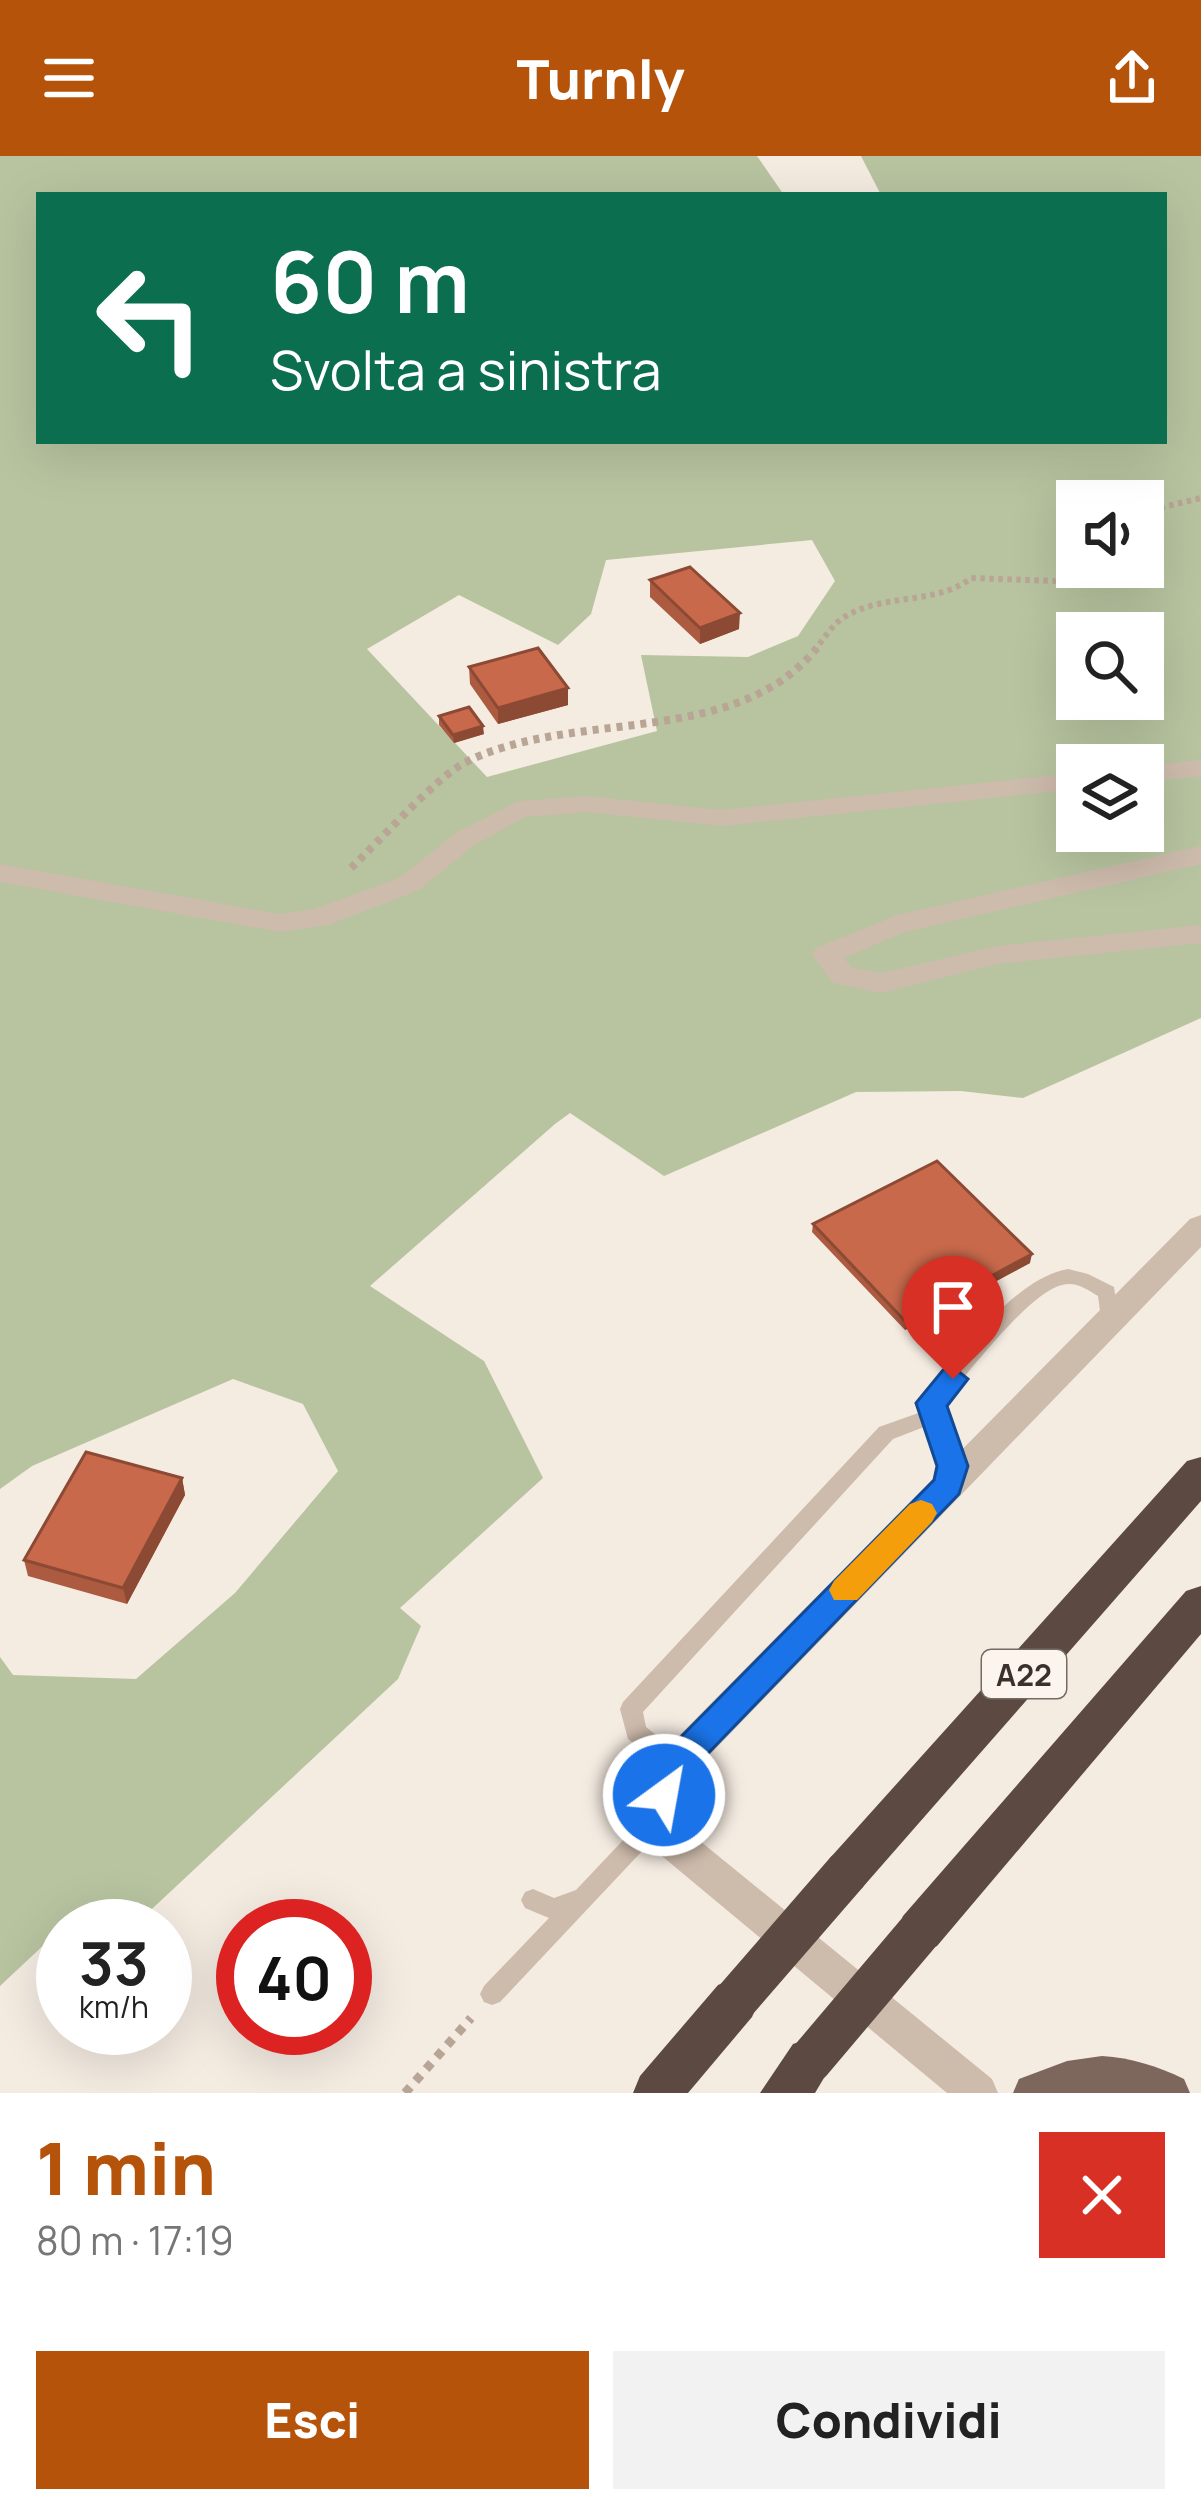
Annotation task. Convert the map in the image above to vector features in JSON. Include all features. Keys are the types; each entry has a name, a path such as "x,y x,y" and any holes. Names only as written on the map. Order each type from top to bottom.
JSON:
{"highway":[{"name":"A22","path":"657,2093 1201,1473"},
{"name":"A22","path":"797,2077 1201,1604"}],"main road":[{"path":"1033,2093 1094,2075 1128,2077 1170,2093"}],"street":[{"path":"1164,772 1201,768"},
{"path":"0,873 280,923 318,918 409,884 465,838 519,809 587,804 721,818 1056,783"},
{"path":"1201,855 897,924 826,955 843,976 880,983 997,955 1201,934"},
{"path":"978,2093 652,1826 676,1764 1201,1227"}],"lane":[{"path":"948,1485 953,1466 932,1403 998,1330 1055,1279 1083,1277 1107,1292 1109,1321"},
{"path":"676,1764 637,1732 631,1709 886,1433 935,1415"},
{"path":"492,1994 652,1826"},
{"path":"533,1900 554,1909 585,1895"}],"path":[{"path":"1164,507 1201,498"},
{"path":"318,918 330,888 464,763 550,738 734,704 795,674 842,617 865,607 956,590 971,578 1056,579"},
{"path":"405,2093 492,1994"}],"green space":[{"path":"0,156 757,156 782,192 36,192 36,444 1167,444 1167,192 879,192 861,156 1201,156 1201,1018 1023,1098 961,1091 856,1092 664,1176 570,1113 555,1124 370,1286 484,1361 543,1478 400,1608 421,1626 398,1679 163,1899 36,1899 36,1952 0,1986 0,1657 13,1675 136,1679 235,1593 338,1471 303,1404 233,1379 32,1466 0,1489","holes":["812,540 835,581 798,636 748,657 641,655 657,731 487,777 367,649 459,595 558,645 591,614 606,560"]}],"building":[{"path":"690,567 740,613 700,628 650,580"},
{"path":"538,648 568,688 498,708 469,667"},
{"path":"469,707 483,726 453,735 439,716"},
{"path":"937,1161 1032,1254 906,1322 813,1224"},
{"path":"86,1452 182,1478 123,1588 24,1560"}],"slow traffic":[{"path":"845,1590 921,1513"}],"route":[{"path":"664,1795 676,1764 948,1485 953,1466 932,1403 953,1379"}]}
